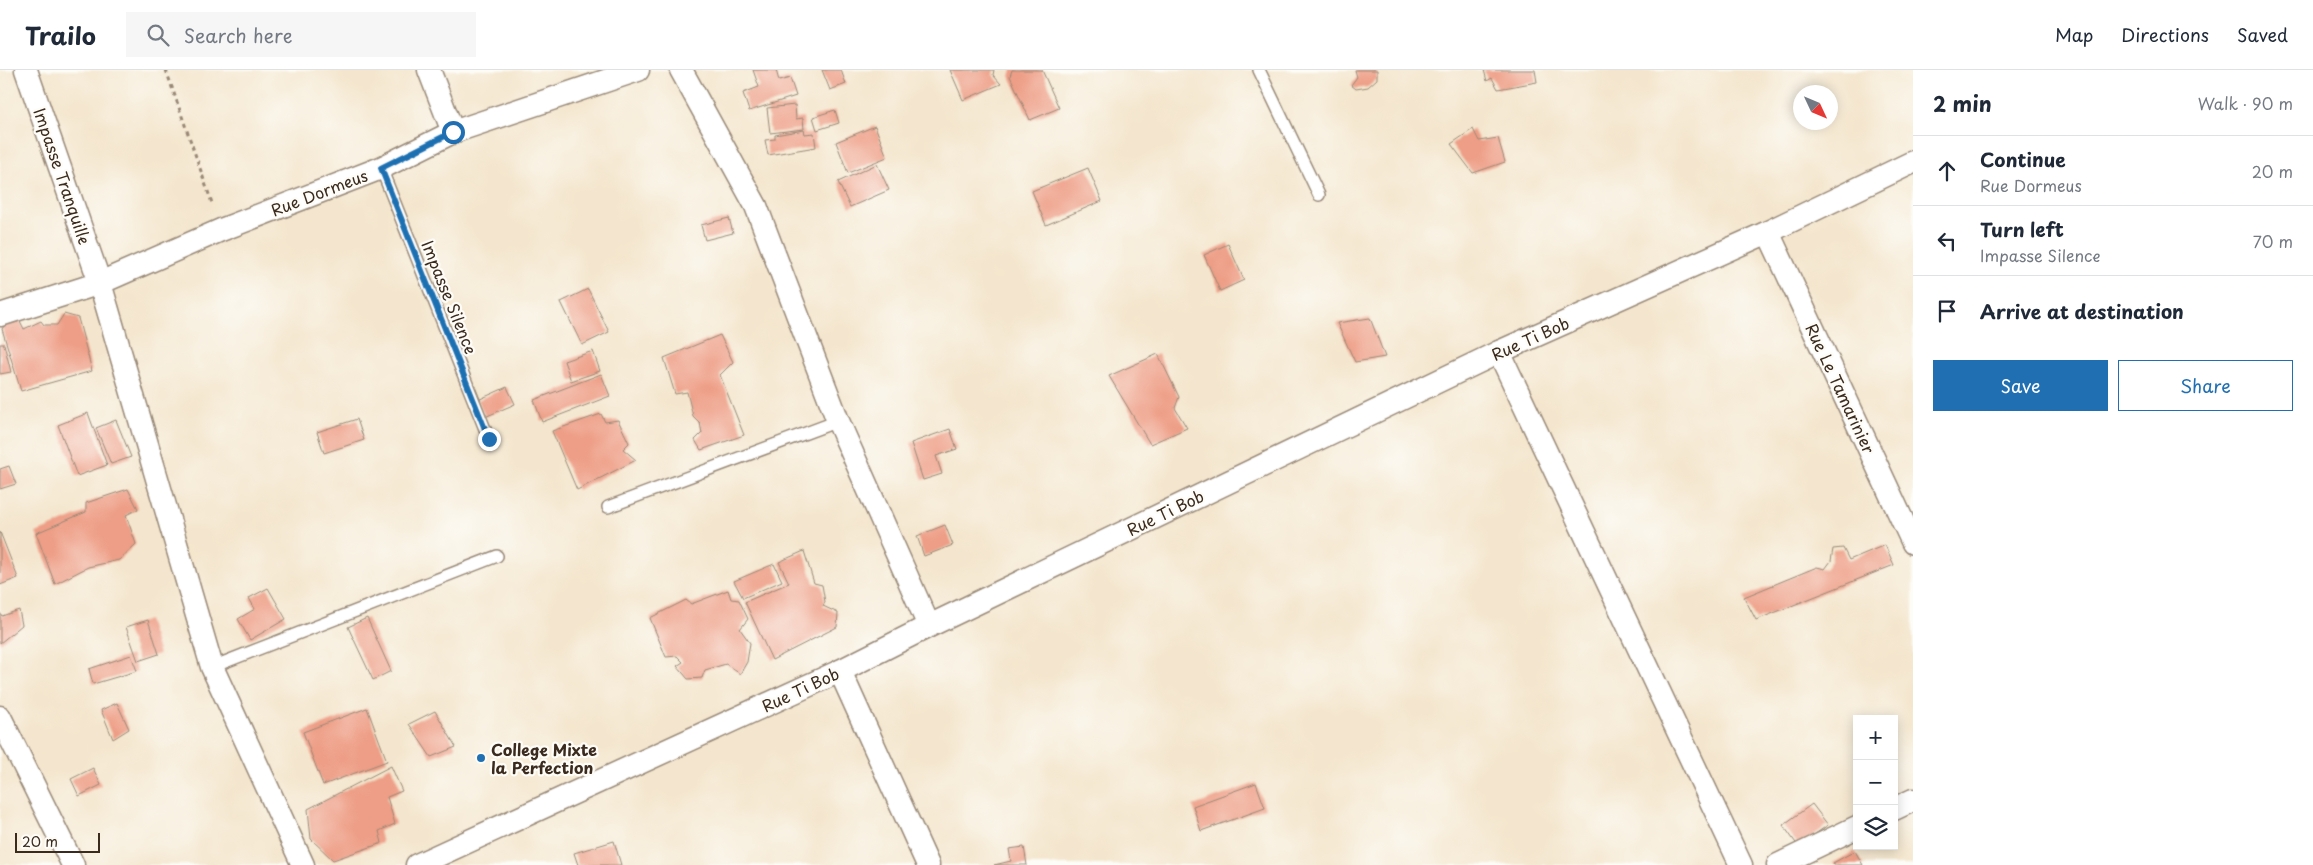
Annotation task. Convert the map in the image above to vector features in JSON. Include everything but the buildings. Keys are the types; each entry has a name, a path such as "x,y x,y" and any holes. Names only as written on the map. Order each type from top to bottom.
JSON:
{"street":[{"name":"Impasse Tranquille","path":"26,70 100,283 212,667 303,865"},
{"path":"429,70 453,132"},
{"name":"Rue Dormeus","path":"0,315 100,283 221,230 381,168 453,132 638,70"},
{"path":"681,70 756,206 838,421 929,626"},
{"name":"Rue Ti Bob","path":"417,865 460,856 929,626 1499,352 1768,232 1913,162"},
{"name":"Rue Le Tamarinier","path":"1768,232 1913,543"},
{"path":"1499,352 1741,865"},
{"path":"840,671 928,865"},
{"path":"0,716 73,865"},
{"path":"1898,807 1913,800"},
{"path":"1778,865 1853,829"}],"lane":[{"path":"1259,70 1319,195"},
{"name":"Impasse Silence","path":"381,168 489,439"},
{"path":"608,507 838,421"},
{"path":"212,667 496,556"}],"path":[{"path":"166,70 221,230"}],"place":[{"name":"College Mixte la Perfection","path":"481,758"}],"route":[{"path":"453,132 381,168 489,439"}]}
